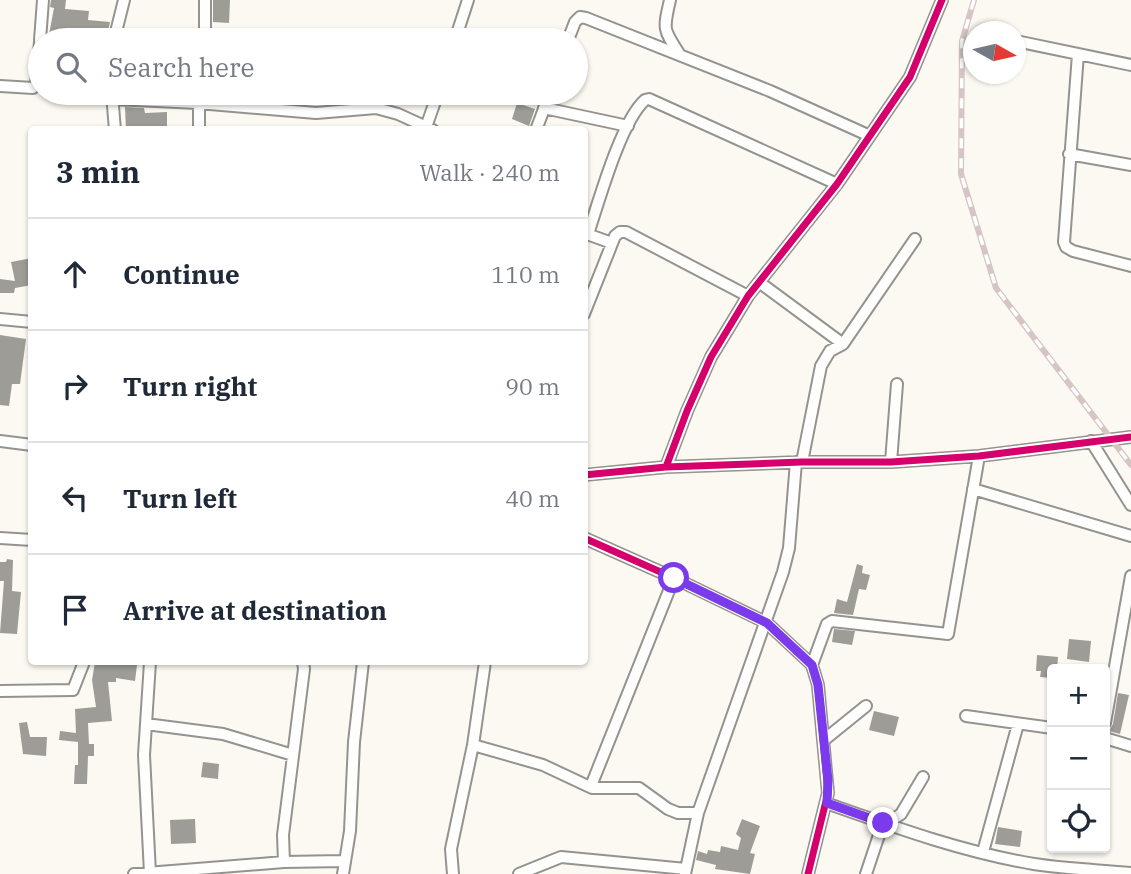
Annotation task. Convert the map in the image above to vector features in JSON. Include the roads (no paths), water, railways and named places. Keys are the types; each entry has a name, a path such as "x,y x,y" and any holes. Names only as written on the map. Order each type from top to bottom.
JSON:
{"street":[{"path":"41,28 43,0"},
{"path":"117,28 124,0"},
{"path":"205,0 205,28"},
{"path":"459,28 468,0"},
{"path":"670,0 665,30 680,55"},
{"path":"666,467 711,358 748,296 837,184 910,76 942,0"},
{"path":"573,28 580,17 586,18 870,136"},
{"path":"1026,43 1131,65"},
{"path":"1078,54 1064,242 1066,247 1073,251 1131,266"},
{"path":"0,86 28,88"},
{"path":"588,227 628,126 642,102 649,99 837,184"},
{"path":"113,105 115,126"},
{"path":"199,105 199,126"},
{"path":"254,105 316,113 376,108 398,114 422,126"},
{"path":"429,126 435,105"},
{"path":"537,126 545,105"},
{"path":"544,108 628,126"},
{"path":"1069,155 1131,165"},
{"path":"588,304 615,236 626,232 748,296"},
{"path":"588,234 612,243"},
{"path":"519,874 561,857 685,871 698,813 736,702 767,623 789,548 799,462 821,366 830,351 843,344 915,239"},
{"path":"759,282 843,344"},
{"path":"0,318 28,322"},
{"path":"891,462 897,384"},
{"path":"588,475 666,467 891,462 979,456 1131,437"},
{"path":"0,441 28,444"},
{"path":"1091,441 1131,505"},
{"path":"812,665 827,624 832,621 948,634 979,456"},
{"path":"973,488 1131,536"},
{"path":"0,538 28,540"},
{"path":"588,540 767,623 812,665 818,685 828,780 827,803 808,874"},
{"path":"1110,695 1131,576"},
{"path":"591,786 674,578"},
{"path":"0,691 73,690 83,665"},
{"path":"149,665 144,755 150,873"},
{"path":"284,862 284,835 303,665"},
{"path":"343,874 350,831 354,742 363,665"},
{"path":"453,874 451,849 473,745 485,665"},
{"path":"824,740 866,706"},
{"path":"966,716 1047,727"},
{"path":"146,724 223,734 293,755"},
{"path":"983,852 1018,724"},
{"path":"1110,740 1131,746"},
{"path":"473,745 536,763 591,786 639,788 668,809 678,813 698,813"},
{"path":"866,874 884,824 901,814 923,777"},
{"path":"827,803 884,824 1034,869 1131,873"},
{"path":"134,874 284,862 344,862"}],"railway":[{"path":"974,0 962,41 961,174 996,288 1131,465"}]}
